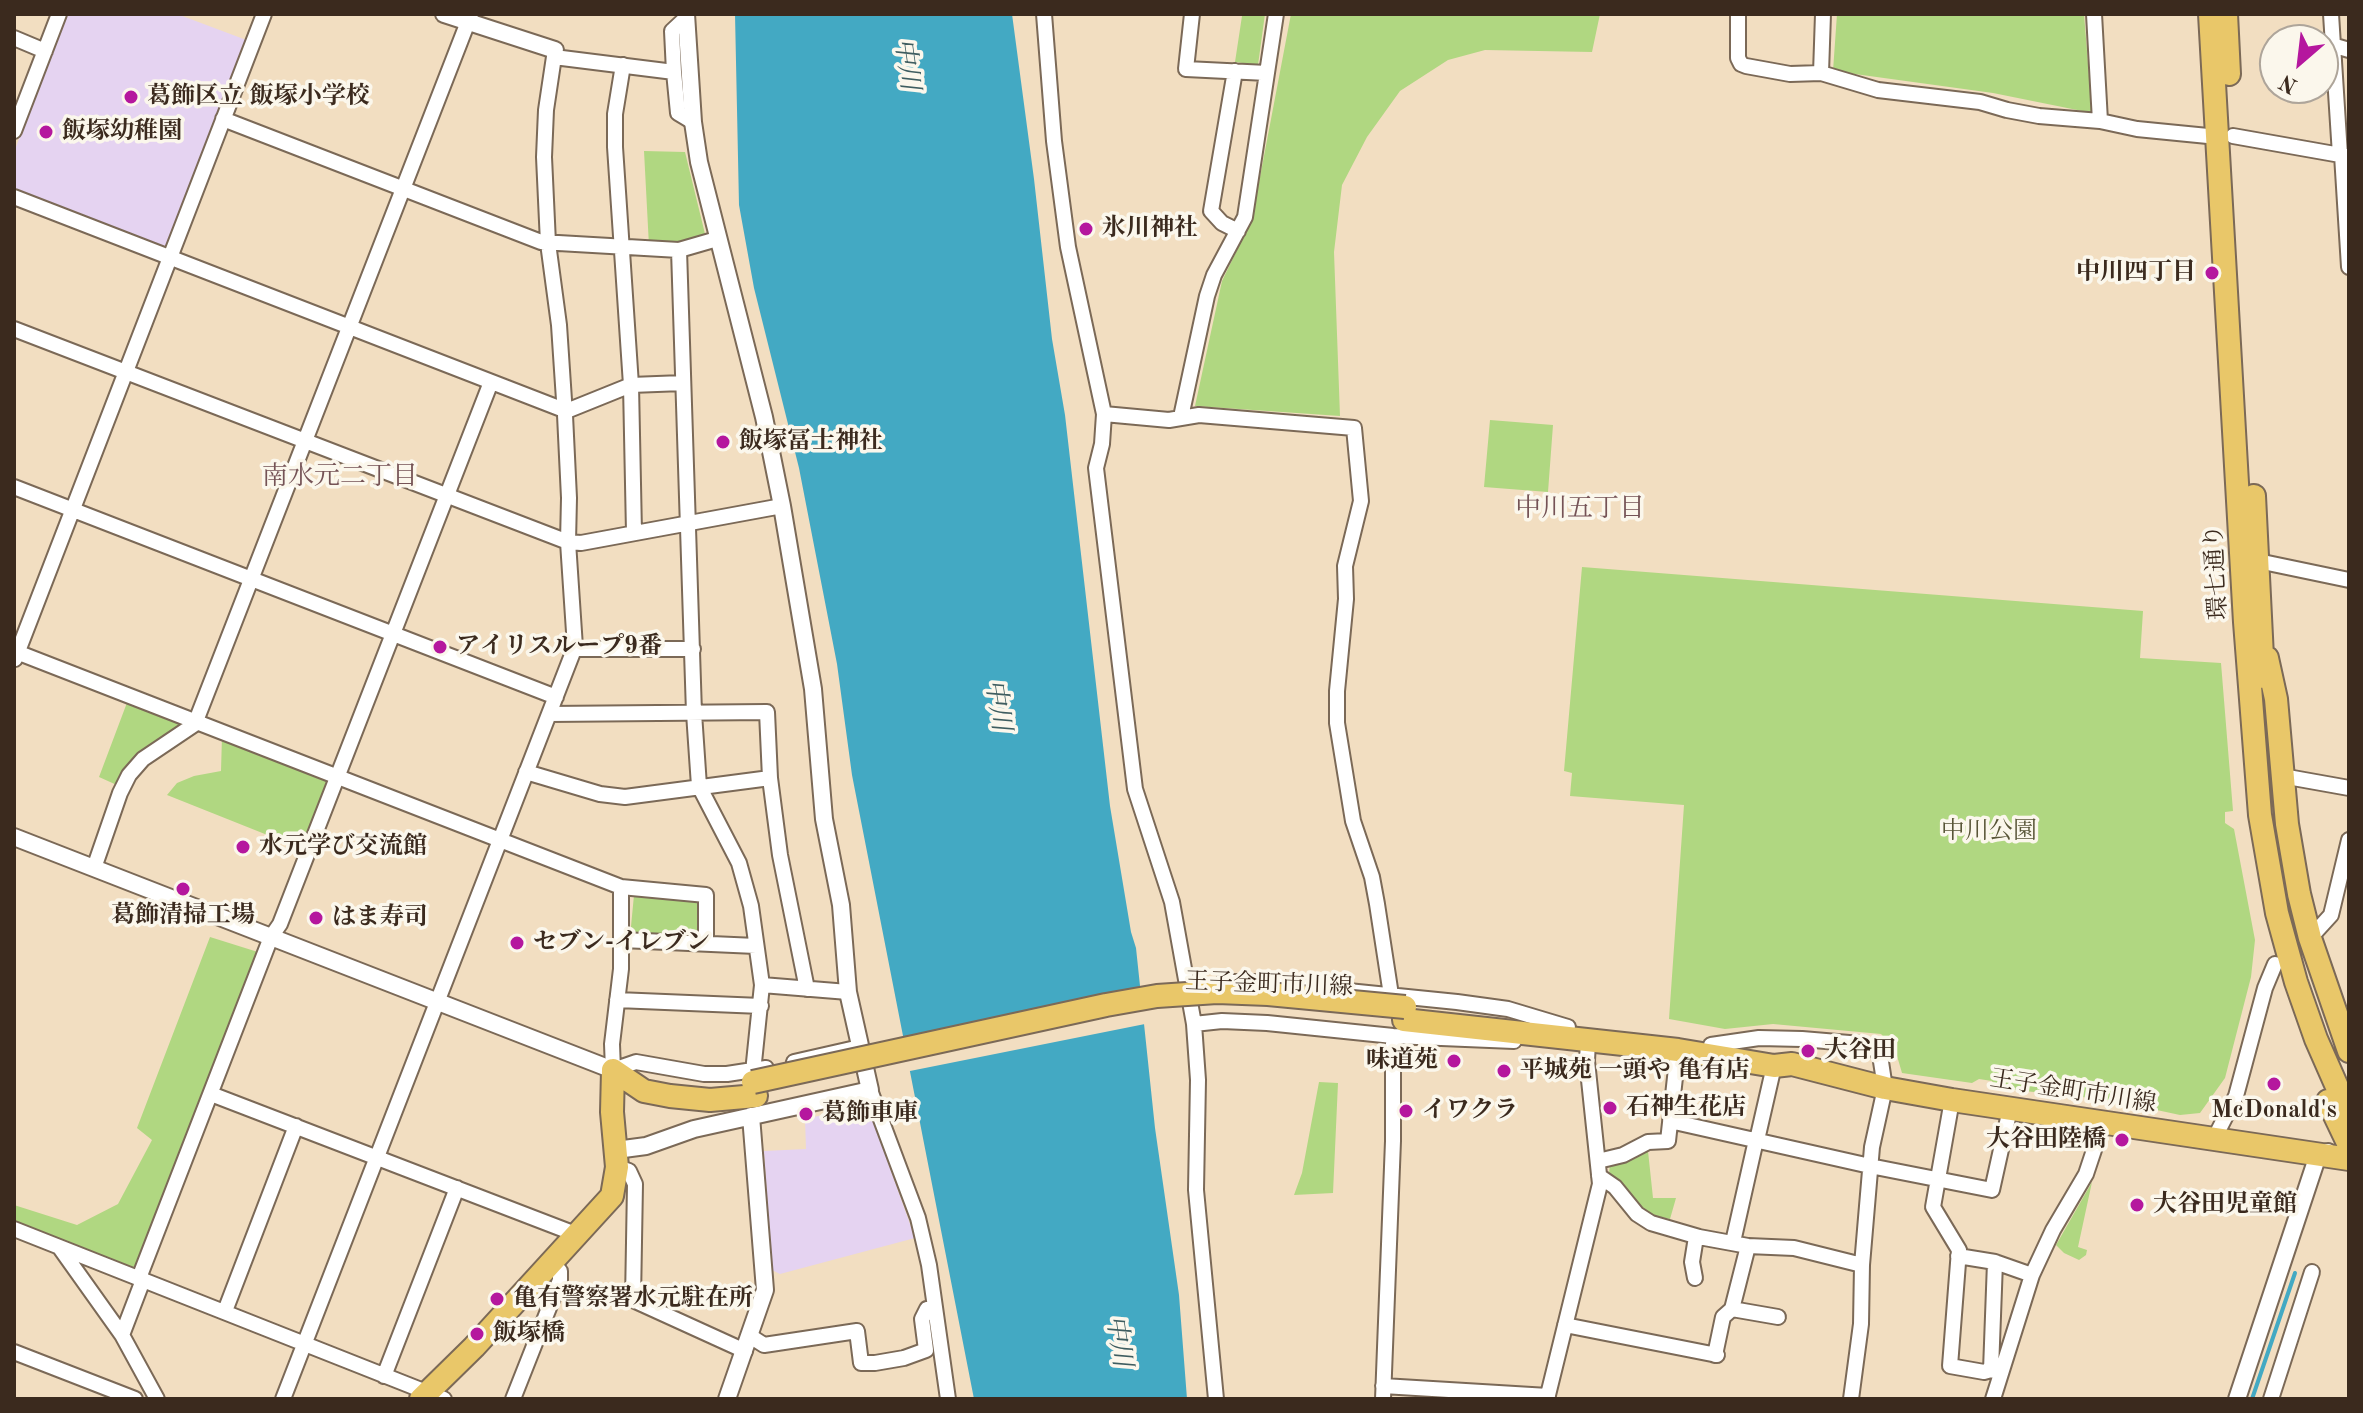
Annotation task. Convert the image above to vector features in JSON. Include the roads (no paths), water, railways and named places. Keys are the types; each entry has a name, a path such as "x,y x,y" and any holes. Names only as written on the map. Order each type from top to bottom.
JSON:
{"main road":[{"name":"環七通り","path":"2210,14 2225,136 2258,561 2253,626"},
{"name":"環七通り","path":"2226,14 2225,136 2266,857 2296,982 2339,1109"},
{"path":"2253,626 2276,699 2292,856 2310,938 2349,1051"},
{"path":"2253,626 2239,663 2237,700 2256,881 2275,964 2301,1040 2339,1109 2349,1146"},
{"name":"環七通り","path":"2260,736 2290,910 2308,974 2349,1082"},
{"name":"王子金町市川線","path":"613,1070 644,1091 710,1100 1164,1008 1218,1004 1269,1006 1398,1014 1575,1035 1783,1065 1952,1100 2349,1159"},
{"name":"王子金町市川線","path":"1575,1035 1711,1045 1777,1055 1783,1065"},
{"path":"431,1397 556,1267 578,1235 612,1196 616,1158 612,1112 613,1070"},
{"path":"2318,1155 2339,1109"}],"street":[{"path":"14,131 59,14"},
{"path":"264,14 15,655 197,721 621,887 706,895 706,943"},
{"path":"444,14 469,18 555,53 674,72"},
{"path":"1044,14 1068,247 1104,414 1102,444 1096,468 1135,789 1169,894 1194,1024 1198,1080 1196,1190 1216,1399"},
{"path":"1192,14 1186,69 1267,73"},
{"path":"1181,417 1207,296 1214,275 1245,217 1276,14"},
{"path":"1738,14 1738,58 1741,64 1790,74 1821,73 1891,92 1966,99 2039,116 2100,121 2137,129 2225,136 2344,155"},
{"path":"1821,73 1823,14"},
{"path":"2094,14 2100,121"},
{"path":"686,16 672,31 674,72 678,113 693,122"},
{"path":"686,16 693,122 717,239 764,417 813,689 824,819 841,905 848,992 870,1090 918,1218 929,1265 948,1399"},
{"path":"94,868 129,775 143,759 197,721 469,18"},
{"path":"14,38 45,51"},
{"path":"283,1399 574,649 559,325 548,243 544,145 555,53"},
{"path":"623,65 615,114 631,385 634,533"},
{"path":"1235,71 1211,211 1222,223 1238,231"},
{"path":"2338,104 2349,267"},
{"path":"223,119 548,243 679,250 717,239"},
{"path":"14,197 564,411 631,385 683,383"},
{"path":"679,250 699,786 739,863 751,906 762,985 753,1091 765,1290 727,1399"},
{"path":"14,329 568,542 581,543 782,506"},
{"path":"122,1335 271,937 280,924 491,382"},
{"path":"1104,414 1169,420 1199,415 1354,428 1361,501 1345,566 1346,608 1336,708 1353,821 1377,904 1398,1014 1383,1393 1548,1398 1594,1210 1599,1168 1589,1087 1575,1035"},
{"path":"14,487 556,697"},
{"path":"2258,561 2349,580"},
{"path":"574,649 693,649"},
{"path":"549,714 767,712 770,778 780,855 807,989"},
{"path":"526,772 608,796 625,797 770,778"},
{"path":"2282,776 2349,788"},
{"path":"14,837 613,1070 612,1048 622,940 621,887"},
{"path":"2310,938 2331,915 2349,840"},
{"path":"622,940 756,946"},
{"path":"2214,1139 2236,1096 2265,988 2275,964"},
{"path":"1187,983 1259,982 1398,1014"},
{"path":"762,985 848,992"},
{"path":"617,1000 761,1006"},
{"path":"1194,1024 1267,1023 1398,1014"},
{"path":"1711,1045 1770,1038 1861,1044 1873,1048 1880,1055 1885,1088 1870,1166 1861,1324 1851,1399"},
{"path":"860,1047 753,1091 694,1129 616,1158 629,1171 635,1184 633,1300 747,1344 764,1345 857,1331 861,1363 904,1358 926,1350 922,1319 927,1309 933,1308"},
{"path":"1599,1168 1648,1142 1668,1141 1678,1050"},
{"path":"1733,1242 1757,1140 1783,1065"},
{"path":"753,1091 870,1090"},
{"path":"211,1094 578,1235"},
{"path":"1952,1100 1933,1207 1959,1250 1950,1366 1996,1371"},
{"path":"1670,1121 1992,1190 2010,1109"},
{"path":"1996,1371 2032,1275 2053,1230 2086,1174 2103,1123"},
{"path":"225,1311 296,1126"},
{"path":"2237,1399 2318,1155 2349,1146"},
{"path":"1599,1168 1637,1214 1651,1223 1696,1237 1748,1246 1794,1248 1862,1265"},
{"path":"384,1376 457,1188"},
{"path":"14,1229 225,1311 431,1397"},
{"path":"1695,1278 1692,1262 1696,1237"},
{"path":"1565,1325 1716,1355 1723,1317 1732,1309 1748,1246"},
{"path":"60,1248 122,1335 157,1399"},
{"path":"1958,1256 1995,1262 2032,1275"},
{"path":"1993,1399 1996,1371 1995,1262"},
{"path":"513,1399 560,1280 556,1267"},
{"path":"2276,1397 2312,1272"},
{"path":"1732,1309 1778,1317"},
{"path":"14,1352 98,1392 135,1399"}],"water":[{"name":"中川","path":"735,14 1012,14 1052,339 1065,415 1110,806 1136,948 1155,1128 1179,1295 1187,1399 974,1399 852,775 837,664 799,468 754,288 739,205"}],"waterway":[{"path":"2252,1399 2295,1273"}],"place":[{"name":"葛飾区立 飯塚小学校","path":"131,97"},
{"name":"飯塚幼稚園","path":"46,132"},
{"name":"氷川神社","path":"1086,229"},
{"name":"中川四丁目","path":"2212,273"},
{"name":"飯塚冨士神社","path":"723,442"},
{"name":"アイリスループ9番","path":"440,647"},
{"name":"水元学び交流館","path":"243,847"},
{"name":"葛飾清掃工場","path":"183,889"},
{"name":"はま寿司","path":"316,918"},
{"name":"セブン-イレブン","path":"517,943"},
{"name":"大谷田","path":"1808,1051"},
{"name":"味道苑","path":"1454,1061"},
{"name":"平城苑 一頭や 亀有店","path":"1504,1071"},
{"name":"McDonald's","path":"2274,1084"},
{"name":"石神生花店","path":"1610,1108"},
{"name":"イワクラ","path":"1406,1111"},
{"name":"葛飾車庫","path":"806,1114"},
{"name":"大谷田陸橋","path":"2122,1140"},
{"name":"大谷田児童館","path":"2137,1205"},
{"name":"亀有警察署水元駐在所","path":"497,1299"},
{"name":"飯塚橋","path":"477,1334"}],"district":[{"name":"南水元二丁目","path":"340,477"},
{"name":"中川五丁目","path":"1580,509"}],"park label":[{"name":"中川公園","path":"1989,832"}]}
